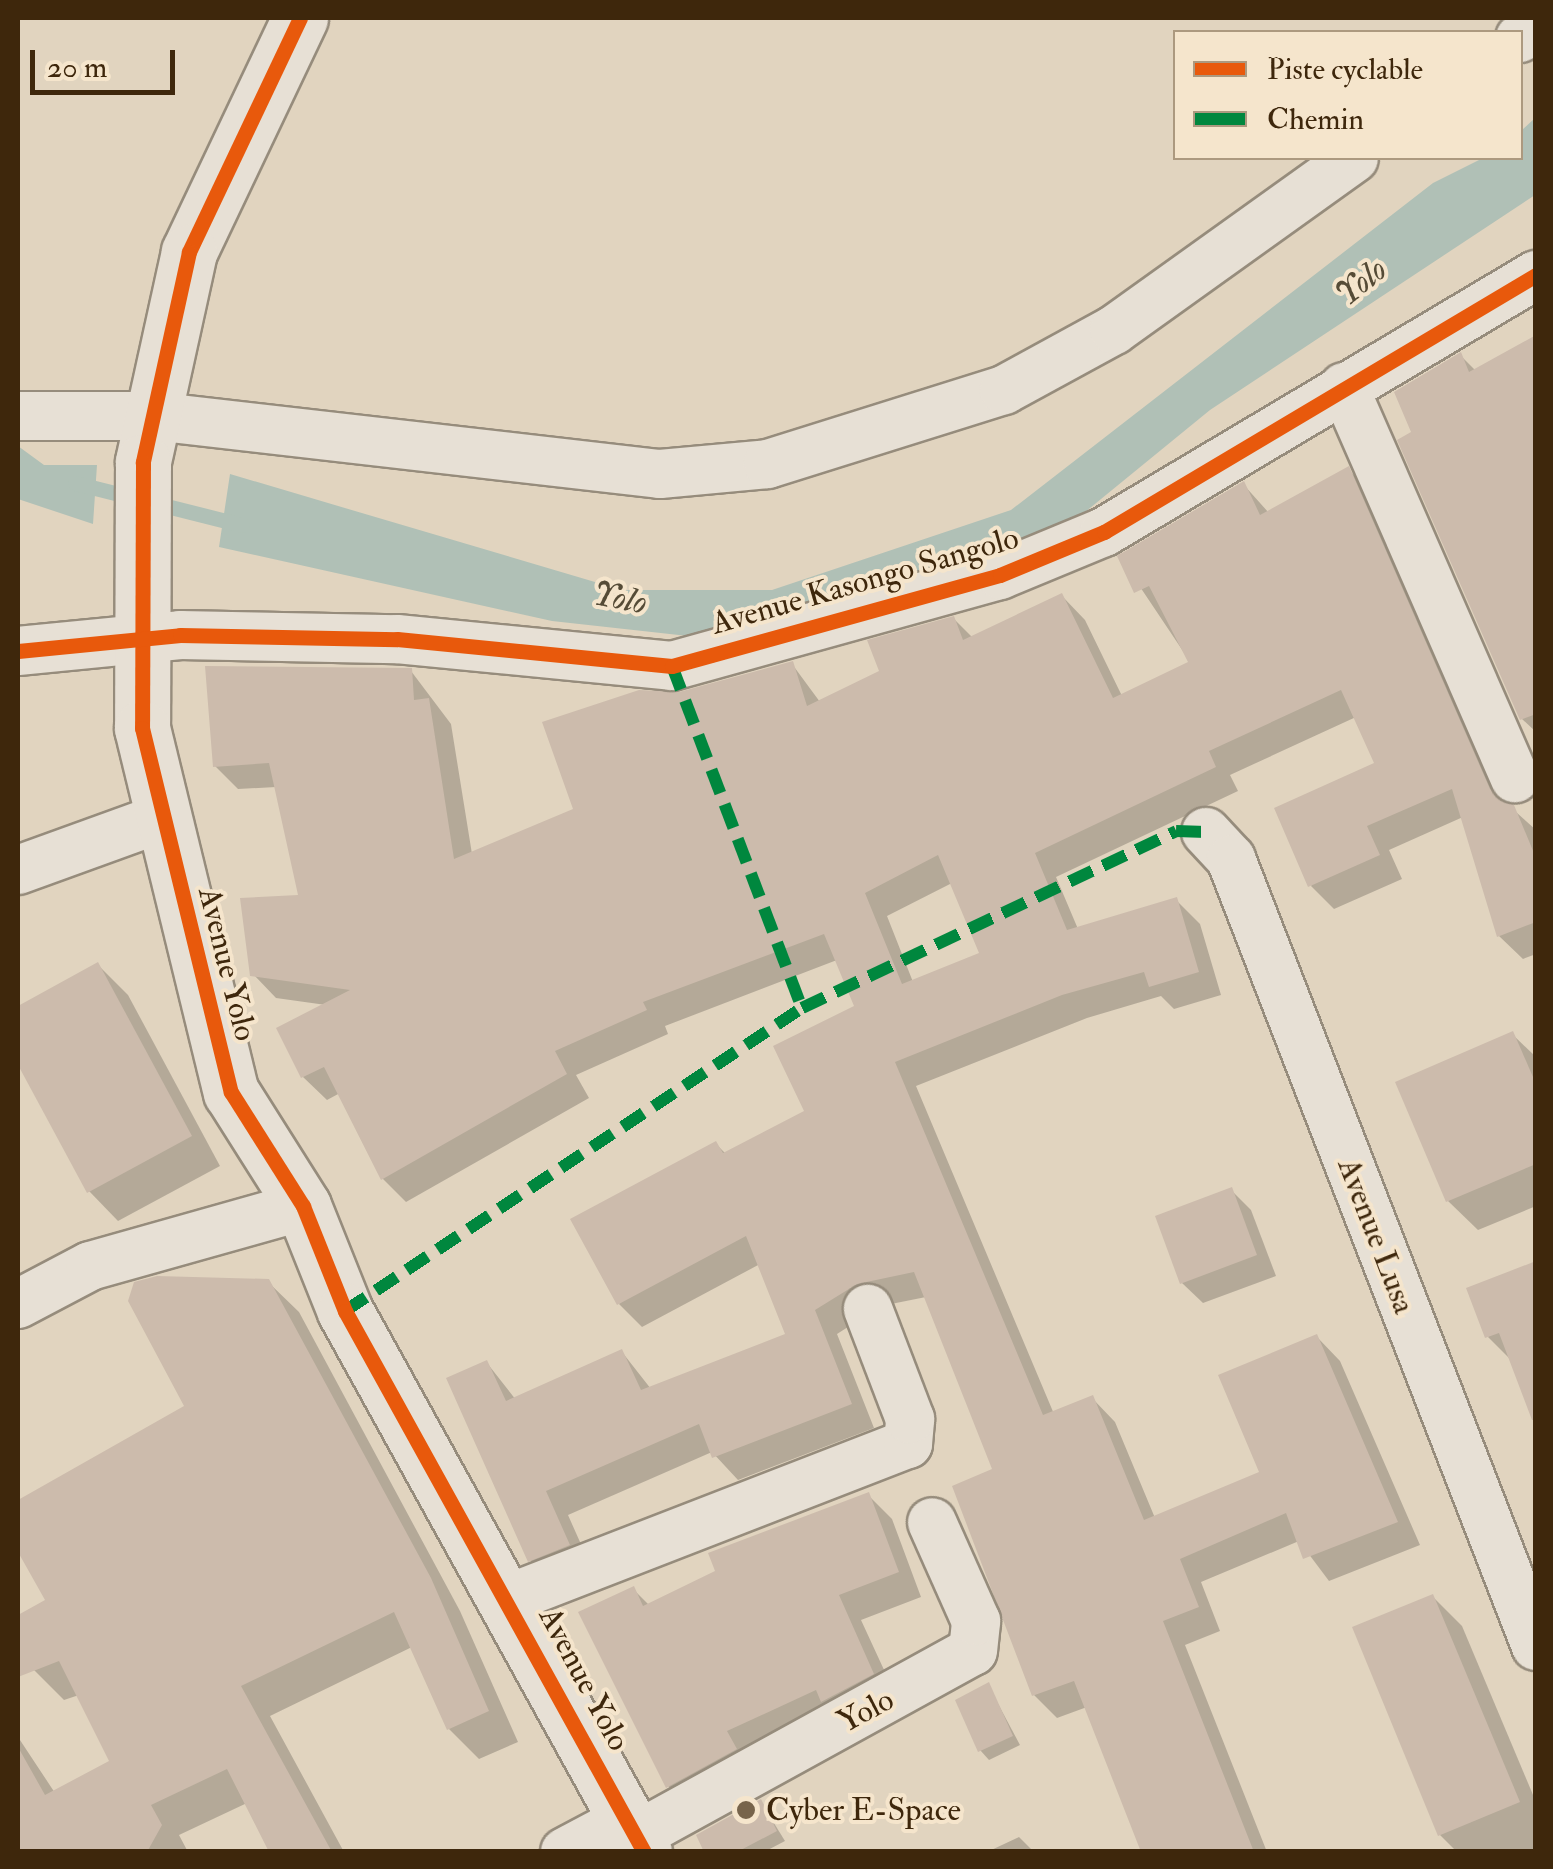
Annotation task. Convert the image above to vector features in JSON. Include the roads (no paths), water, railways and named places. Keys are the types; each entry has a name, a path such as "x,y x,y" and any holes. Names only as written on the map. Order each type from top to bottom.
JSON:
{"street":[{"name":"Avenue Yolo","path":"300,18 189,252 148,439 136,528 136,638 162,818 231,1092 302,1206 345,1311 510,1598 636,1835"},
{"path":"18,416 148,439 660,474 768,464 1004,390 1114,330 1351,160"},
{"name":"Avenue Kasongo Sangolo","path":"18,651 136,638 397,638 672,666 1000,575 1104,532 1536,275"},
{"path":"1344,387 1515,778"},
{"path":"18,870 162,818"},
{"name":"Avenue Lusa","path":"1206,832 1231,859 1536,1646"},
{"path":"18,1304 90,1266 302,1206"},
{"path":"510,1598 908,1444 910,1419 868,1309"},
{"name":"Yolo","path":"636,1835 973,1651 976,1621 932,1522"},
{"path":"565,1852 636,1835"}],"water":[{"path":"1535,118 1535,195 1210,410 1079,517 921,575 839,580 818,617 715,639 552,621 219,547 230,474 622,590 772,590 1011,510 1433,183 1479,160 1523,160 1523,129"},
{"path":"18,446 44,465 97,465 93,524 18,499"}],"waterway":[{"name":"Yolo","path":"75,483 242,525"}],"place":[{"name":"Cyber E-Space","path":"746,1810"}]}
